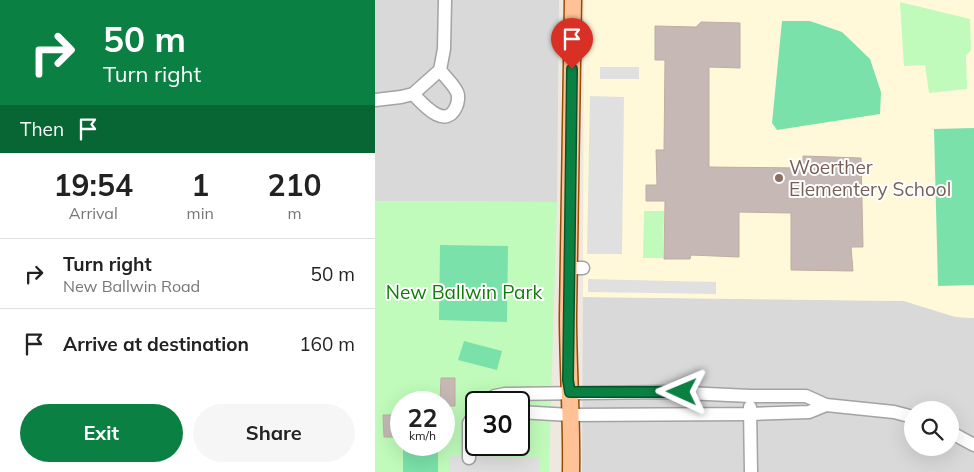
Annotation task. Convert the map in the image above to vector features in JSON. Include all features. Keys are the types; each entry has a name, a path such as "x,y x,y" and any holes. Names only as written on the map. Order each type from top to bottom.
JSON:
{"main road":[{"path":"571,472 572,425 568,380 576,268 578,87 573,0"}],"street":[{"path":"375,100 413,94 440,70 444,49 445,0"},
{"path":"413,94 435,115 443,116 453,112 458,102 457,92 440,70"},
{"path":"530,393 665,392 750,396 806,396 826,406 894,412 904,415"},
{"path":"750,396 751,472"},
{"path":"530,413 570,415 750,414 809,412 826,406"},
{"path":"959,437 974,445"}],"shaded area":[{"path":"375,0 559,0 557,202 375,201"},
{"name":"Woerther Elementery School","path":"584,0 974,0 974,318 956,317 904,301 583,297"},
{"path":"600,67 639,67 639,79 600,79"},
{"path":"590,96 624,97 622,254 587,254"},
{"path":"588,279 716,282 716,294 588,292"},
{"path":"583,297 904,301 955,317 974,318 974,472 582,472"},
{"path":"449,456 539,457 539,472 449,472"}],"green space":[{"path":"900,2 970,19 971,50 966,56 967,89 929,93 925,65 904,66"},
{"path":"782,21 810,21 842,32 870,59 881,92 880,114 777,130 772,123"},
{"path":"974,128 974,285 938,286 934,129"},
{"name":"New Ballwin Park","path":"375,201 557,202 549,472 375,472"},
{"path":"644,211 664,211 663,258 643,258"},
{"path":"440,245 508,246 507,322 439,320"},
{"path":"464,341 502,351 497,370 458,360"},
{"path":"403,456 438,456 438,472 403,472"}],"building":[{"path":"701,22 740,23 740,68 709,67 709,167 803,168 803,156 861,158 863,247 851,247 853,271 791,270 791,213 739,212 739,257 691,255 690,259 664,259 665,201 646,201 646,185 657,185 656,150 664,150 665,60 655,60 655,26 696,27"},
{"path":"441,378 455,378 455,391 440,391"},
{"path":"383,415 390,415 390,437 384,437"}],"place":[{"name":"Woerther Elementery School","path":"779,178"}],"route":[{"path":"572,69 568,380 570,392 682,392"}]}
